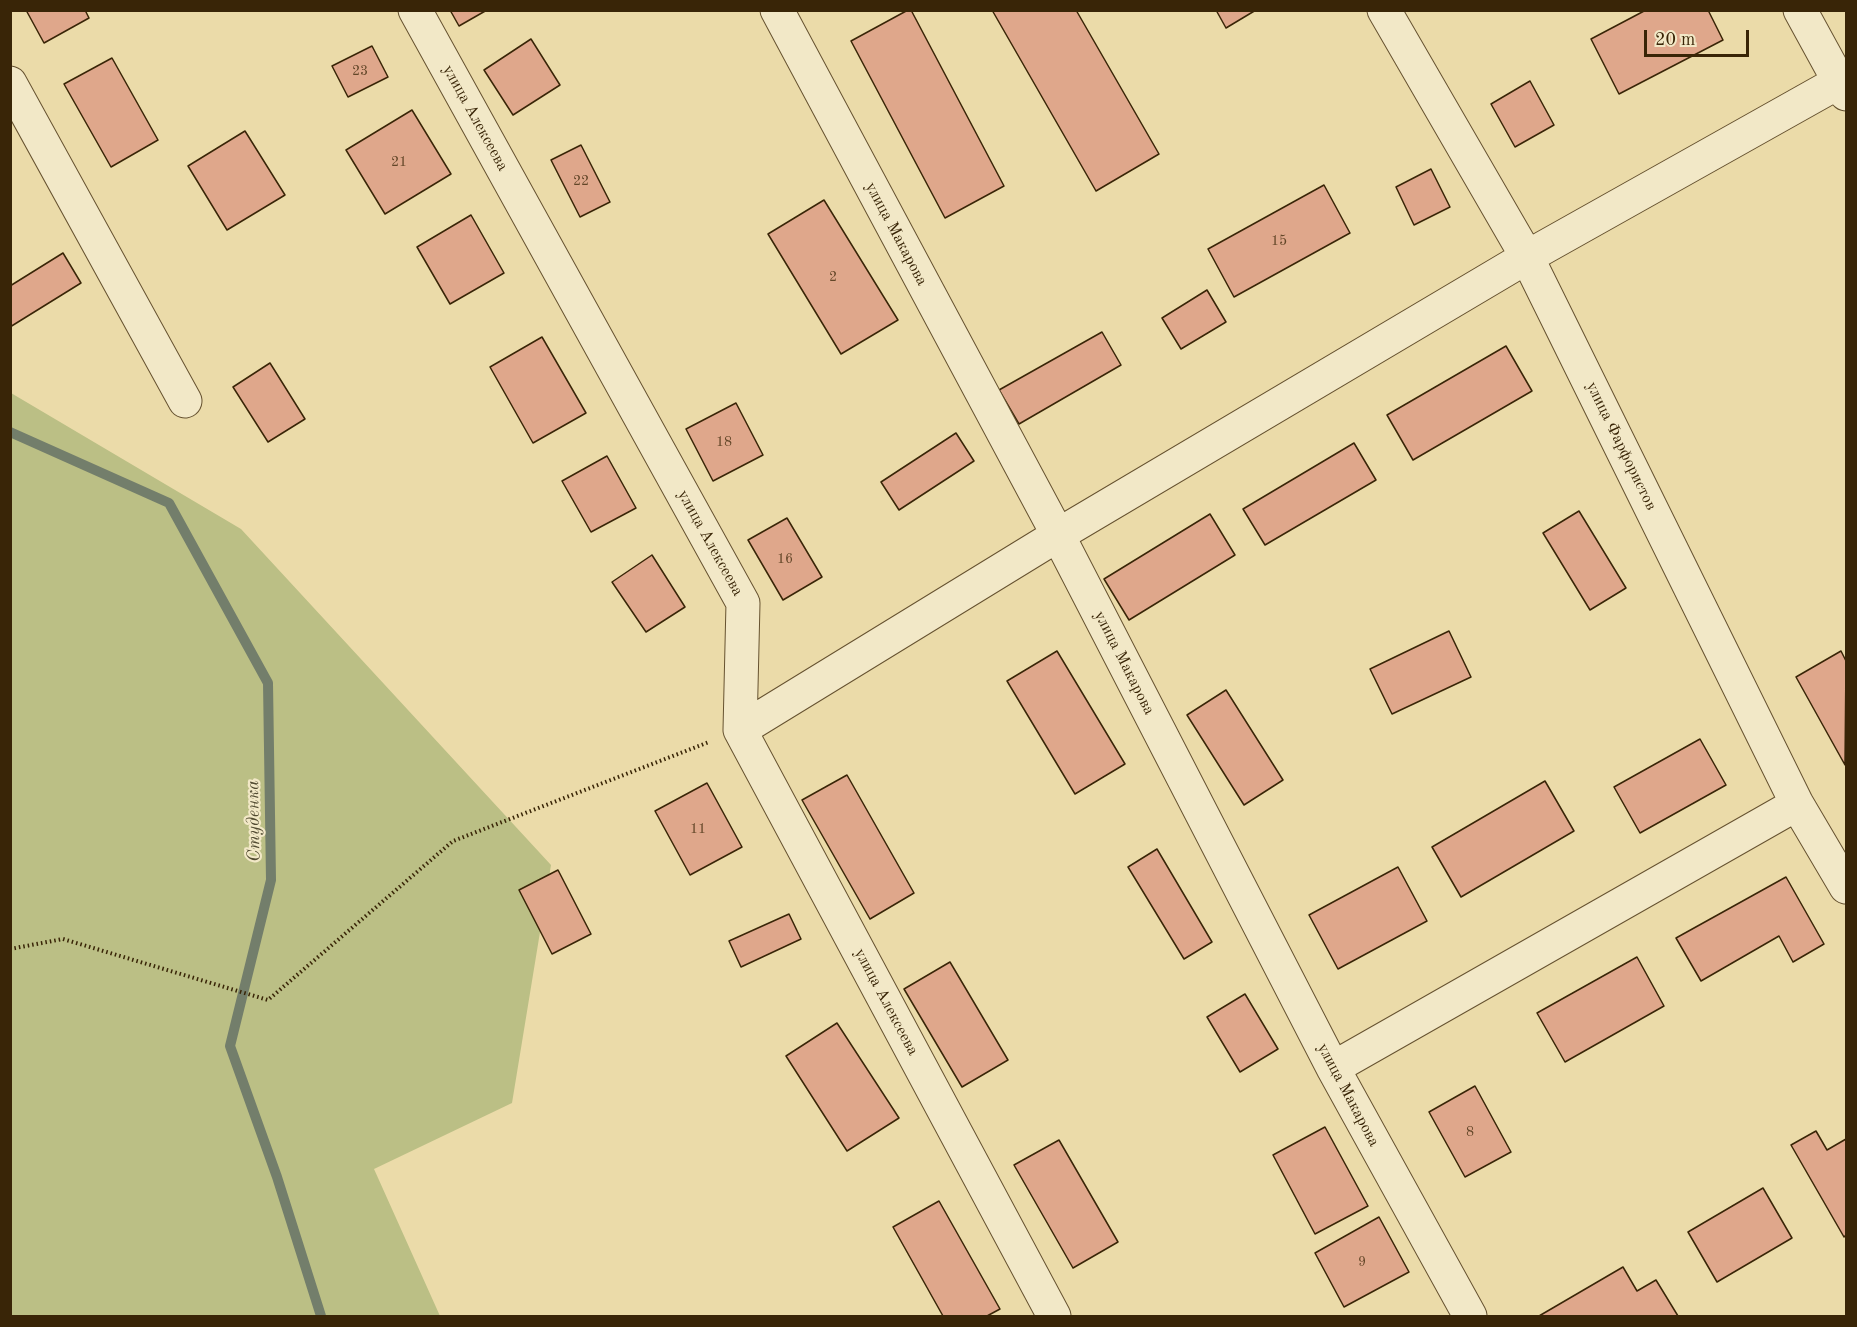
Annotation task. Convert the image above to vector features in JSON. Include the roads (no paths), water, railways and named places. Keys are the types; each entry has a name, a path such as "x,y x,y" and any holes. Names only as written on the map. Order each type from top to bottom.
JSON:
{"street":[{"name":"улица Алексеева","path":"415,10 743,603 740,730 1054,1317"},
{"name":"улица Макарова","path":"777,10 1058,535 1333,1068 1470,1317"},
{"name":"улица Фарфористов","path":"1384,10 1527,257 1797,804 1846,887"},
{"path":"740,730 1058,535 1527,257 1844,84 1800,10"},
{"path":"10,83 185,401"},
{"path":"1333,1068 1797,804"}],"waterway":[{"name":"Студенка","path":"10,432 169,503 268,683 271,880 230,1046 277,1177 321,1316"}]}
